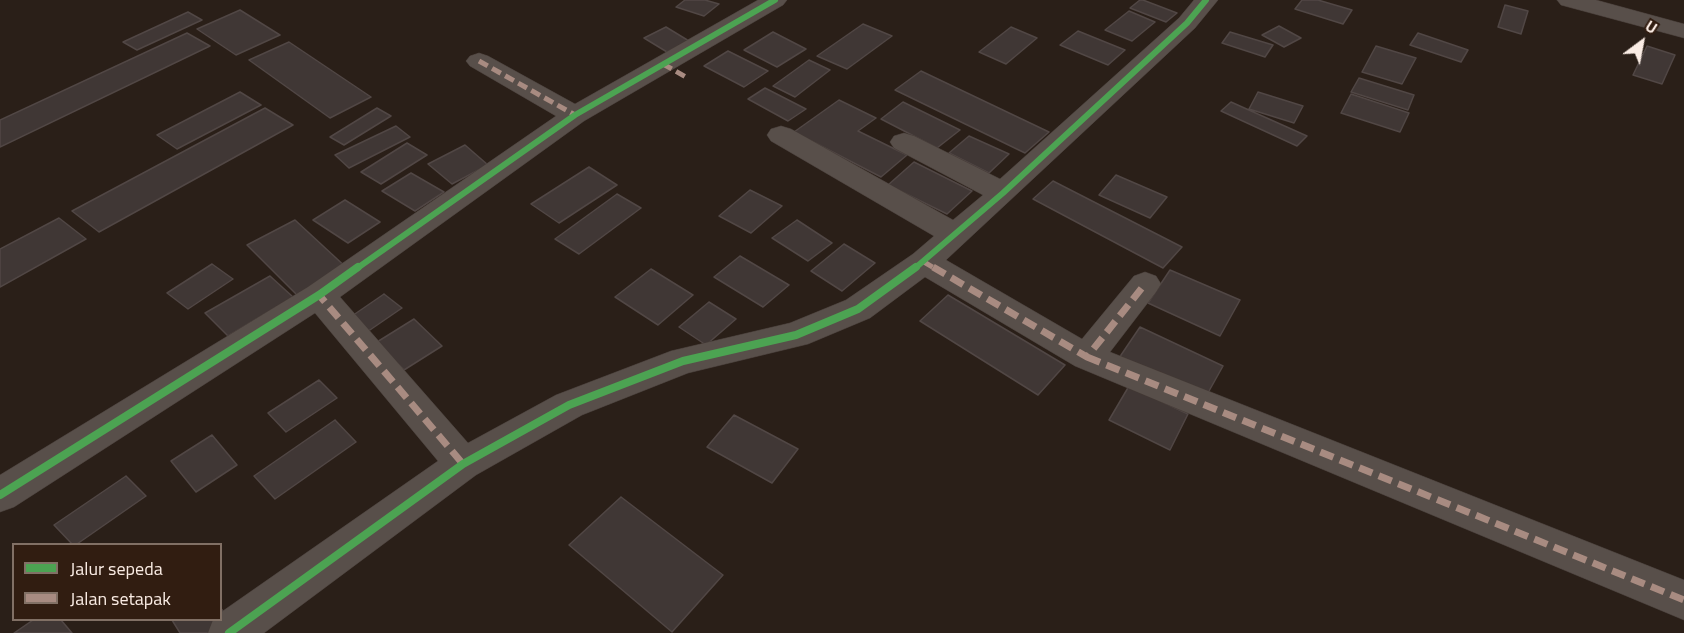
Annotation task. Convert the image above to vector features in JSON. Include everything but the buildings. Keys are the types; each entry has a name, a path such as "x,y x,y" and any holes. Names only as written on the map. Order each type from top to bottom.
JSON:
{"street":[{"path":"0,495 319,295 575,115 775,0"},
{"path":"229,633 464,464 569,405 683,361 796,335 858,309 924,262 1003,193 1187,23 1206,0"},
{"path":"1569,0 1684,31"},
{"path":"479,62 575,115"},
{"path":"663,64 686,77"},
{"path":"781,135 955,235"},
{"path":"904,142 1003,193"},
{"path":"924,262 1060,344 1087,357 1684,600"},
{"path":"1087,357 1145,284"},
{"path":"319,295 464,464"}],"marked path":[{"path":"479,61 575,115"},
{"path":"663,64 686,77"},
{"path":"924,262 1087,357 1145,284"},
{"path":"323,292 319,295 463,464"},
{"path":"1087,357 1684,600"}],"cycle path":[{"path":"0,495 319,295 575,115 775,0"},
{"path":"229,633 463,464 569,405 683,361 796,335 858,309 924,262 1003,193 1187,23 1206,0"}]}
